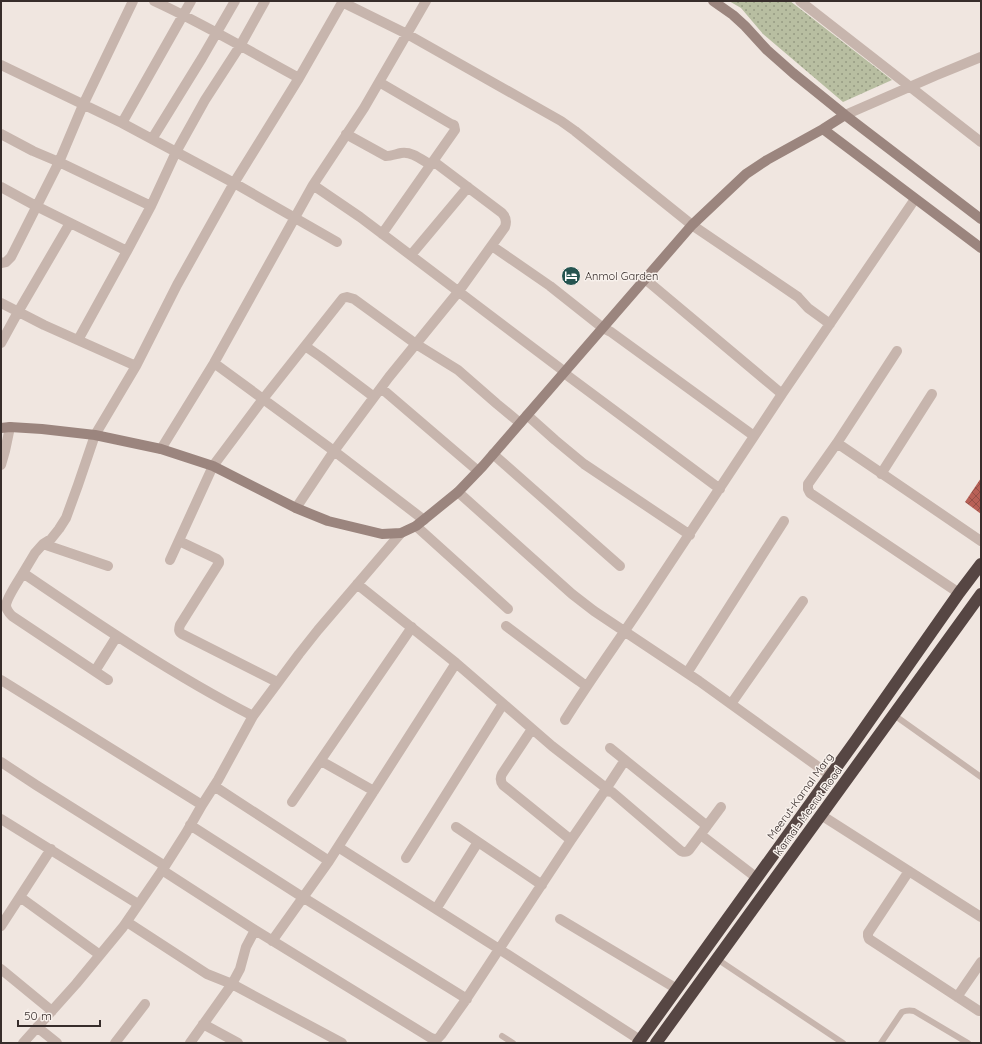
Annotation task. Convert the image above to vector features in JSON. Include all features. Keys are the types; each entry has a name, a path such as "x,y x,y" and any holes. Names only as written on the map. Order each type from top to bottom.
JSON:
{"highway":[{"name":"Meerut-Karnal Marg","path":"639,1042 981,564"},
{"name":"Karnal- Meerut Road","path":"656,1043 981,594"}],"street":[{"path":"1,263 6,262 11,257 59,162 83,105 133,1"},
{"path":"154,1 217,32 299,78"},
{"path":"122,123 191,1"},
{"path":"152,139 235,1"},
{"path":"78,340 151,206 176,152 205,100 240,46 265,1"},
{"path":"161,449 214,363 313,185 380,82 426,1"},
{"path":"713,1 733,15 767,50 793,73 845,115 981,219"},
{"path":"800,1 981,142"},
{"path":"108,680 12,616 8,612 6,606 7,600 35,553 43,544 51,539 66,518 95,435 136,366 177,285 234,183 299,78 342,2 407,34 560,121 575,131 692,225 798,297 808,308 830,324"},
{"path":"1,465 5,451 6,428 42,429 95,435 161,449 213,466 296,508 328,521 382,534 401,533 416,526 458,492 565,372 692,225 746,174 767,160 845,115 981,57"},
{"path":"1,65 122,123 234,183 337,242"},
{"path":"380,82 454,125 455,130 382,234"},
{"path":"823,129 981,248"},
{"path":"1,134 33,151 151,206"},
{"path":"296,508 334,451 381,388 459,291 505,227 506,222 505,216 468,187 432,163 408,153 386,156 346,134"},
{"path":"313,185 360,217 411,255 565,372 564,373 720,489"},
{"path":"1,187 127,251"},
{"path":"411,255 468,187"},
{"path":"565,720 586,686 690,535 782,394 915,199"},
{"path":"1,343 70,223"},
{"path":"492,246 550,286 603,328 611,332 754,436"},
{"path":"645,279 782,394"},
{"path":"170,560 213,466 263,399 343,298 347,297 354,299 416,344 458,370 520,423"},
{"path":"1,303 93,348 136,366"},
{"path":"305,346 374,397"},
{"path":"897,351 837,443 808,484 808,489 810,493 959,593"},
{"path":"214,363 334,451 424,520"},
{"path":"381,388 478,471"},
{"path":"881,474 932,394"},
{"path":"527,415 584,464 690,535"},
{"path":"837,443 981,541"},
{"path":"493,454 620,566"},
{"path":"458,492 572,594 594,611 732,704 830,776"},
{"path":"686,673 784,521"},
{"path":"416,526 508,609"},
{"path":"23,1043 127,922 164,868 214,786 253,716 313,636 401,533"},
{"path":"179,541 219,561 180,625 179,632 278,682"},
{"path":"43,544 108,566"},
{"path":"23,573 117,636 182,677 225,702 253,716"},
{"path":"357,584 456,663 552,746 606,791 612,792 681,851 687,852 689,850 721,807"},
{"path":"732,704 803,601"},
{"path":"506,626 586,686"},
{"path":"292,802 412,628"},
{"path":"94,671 117,636"},
{"path":"272,941 329,861 456,663"},
{"path":"3,684 202,805"},
{"path":"406,858 503,704"},
{"path":"532,729 502,774 500,778 501,782 571,840"},
{"path":"610,748 757,878"},
{"path":"1,762 164,868 272,941 431,1038 437,1039 467,999 625,760"},
{"path":"321,761 374,791"},
{"path":"214,786 329,861"},
{"path":"821,815 981,917"},
{"path":"1,819 138,904"},
{"path":"190,825 467,999"},
{"path":"456,827 542,885"},
{"path":"436,909 478,842"},
{"path":"338,847 499,949 639,1042"},
{"path":"1,926 50,849"},
{"path":"909,871 868,933 869,939 979,1011"},
{"path":"20,897 100,955"},
{"path":"560,919 677,989"},
{"path":"127,922 207,974 232,984 342,1043"},
{"path":"190,1043 232,984 240,969 246,947 255,930"},
{"path":"957,997 981,962"},
{"path":"1,970 52,1011"},
{"path":"115,1043 145,1004"},
{"path":"203,1024 238,1043"},
{"path":"37,1027 57,1043"}],"lane":[{"path":"894,715 981,777"},
{"path":"716,960 844,1043"},
{"path":"881,1043 902,1012 910,1010 968,1043"},
{"path":"502,1036 513,1043"}],"green space":[{"path":"729,1 790,1 892,80 843,102 763,34 741,8"}],"building":[{"path":"981,478 981,514 965,502"}],"place":[{"name":"Anmol Garden","path":"571,276"}]}
